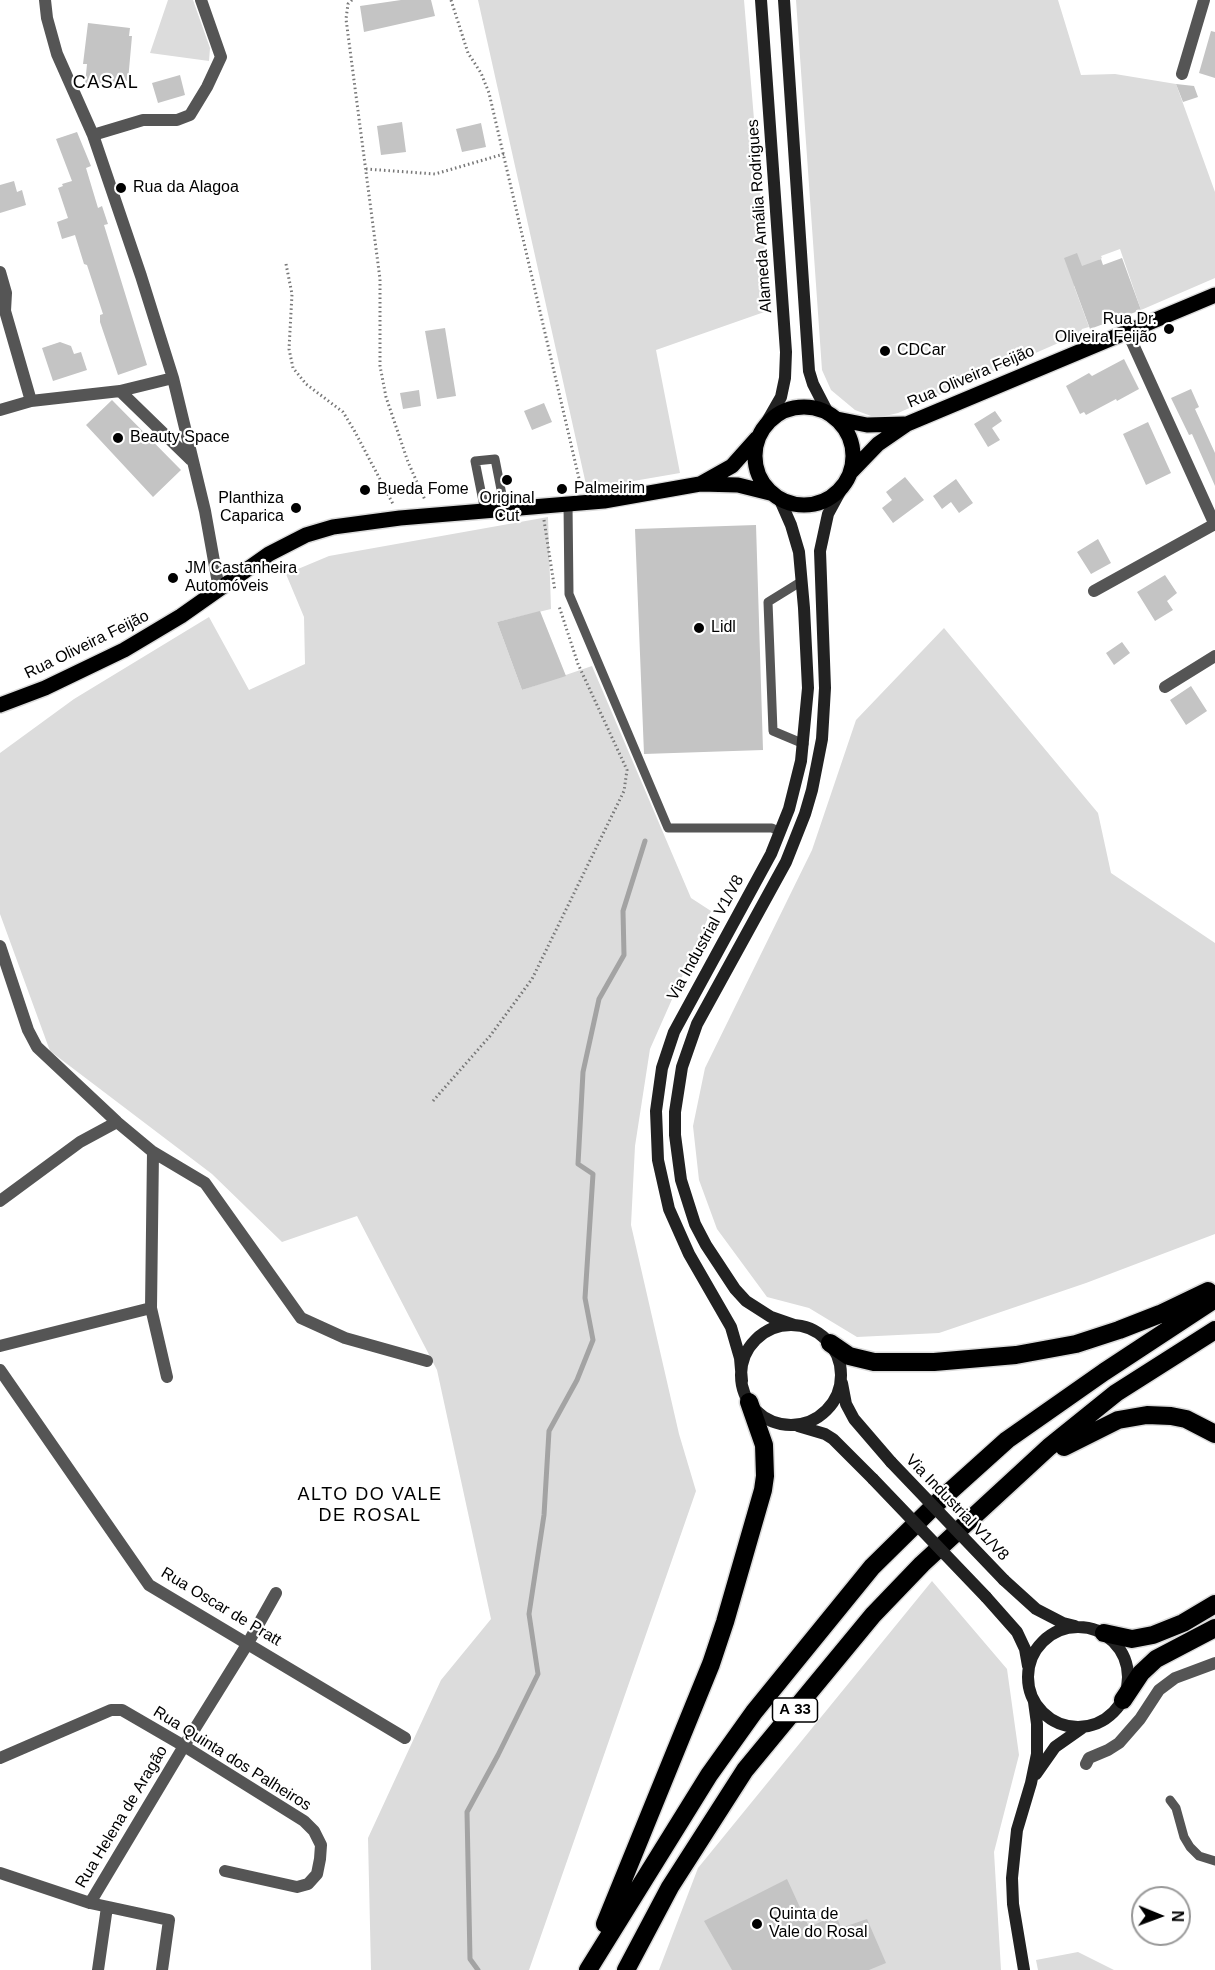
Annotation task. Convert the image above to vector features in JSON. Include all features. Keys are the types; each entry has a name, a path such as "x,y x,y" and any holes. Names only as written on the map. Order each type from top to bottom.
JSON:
{"highway":[{"path":"830,1343 849,1356 874,1362 934,1362 1016,1355 1076,1344 1119,1330 1215,1288"},
{"name":"A 33","path":"587,1970 709,1775 754,1712 872,1567 937,1503 1008,1440 1104,1372 1215,1299"},
{"name":"A 33","path":"626,1970 670,1887 745,1770 873,1615 922,1564 1049,1447 1116,1393 1215,1330"},
{"path":"587,1970 711,1665 763,1490 764,1445 749,1402"},
{"path":"1008,1484 1064,1447 1118,1420 1147,1415 1171,1416 1198,1424 1215,1434"},
{"path":"1104,1633 1132,1639 1153,1635 1183,1623 1215,1604"},
{"path":"1123,1700 1141,1673 1156,1659 1215,1628"}],"main road":[{"name":"Alameda Amália Rodrigues","path":"761,0 786,352 786,378 781,397 761,432"},
{"path":"784,0 809,371 813,384 832,416 846,430 852,444 853,459 850,473 841,490 823,502 801,506 775,496 759,477 754,458 761,432 778,414 794,407 812,407 832,416"},
{"name":"Rua Oliveira Feijão","path":"850,473 878,444 907,424 1215,295"},
{"name":"Rua Oliveira Feijão","path":"832,416 867,425 907,424"},
{"name":"Rua Oliveira Feijão","path":"700,484 732,466 761,432"},
{"name":"Rua Oliveira Feijão","path":"0,705 45,688 124,650 158,631 269,554 306,536 333,527 400,518 620,499 700,484 738,485 775,496"},
{"name":"Via Industrial V1/V8","path":"794,1325 771,1317 746,1301 735,1289 706,1245 695,1224 681,1180 676,1146 675,1112 682,1067 697,1024 786,862 812,790 822,740 825,688 820,551 828,514 841,490"},
{"name":"Via Industrial V1/V8","path":"742,1381 740,1358 731,1327 689,1254 669,1209 658,1160 656,1111 662,1068 674,1032 750,894 780,832 795,785 804,744 808,688 799,552 791,525 775,496"},
{"path":"794,1425 814,1419 831,1406 840,1387 841,1376 836,1353 830,1343 814,1330 794,1325 770,1330 759,1336 751,1346 745,1357 742,1381 749,1402 764,1417 773,1422 812,1429 833,1439 986,1597 1017,1632 1025,1649 1038,1739 1032,1783 1017,1830 1012,1878 1013,1904 1024,1970"},
{"name":"Via Industrial V1/V8","path":"841,1376 846,1404 854,1419 891,1462 1004,1580 1036,1609 1050,1618 1085,1627"},
{"path":"1028,1673 1034,1653 1047,1638 1065,1628 1085,1627 1104,1633 1118,1646 1126,1663 1128,1682 1123,1700 1111,1715 1102,1721 1084,1727 1055,1747 1032,1783"},
{"path":"1033,1698 1038,1707 1054,1721 1063,1725 1084,1727"}],"street":[{"path":"45,0 57,54 93,135 173,378 205,511 219,590"},
{"path":"93,135 143,120 177,120 190,115 221,57 201,0"},
{"path":"1182,74 1204,0"},
{"path":"0,272 6,293 5,311 31,401"},
{"path":"1094,591 1215,525 1127,332"},
{"path":"0,410 31,401 120,392 173,378"},
{"path":"120,392 192,461"},
{"path":"1165,687 1215,656"},
{"path":"0,946 28,1030 37,1047 117,1122 153,1152 205,1183 301,1318 345,1338 427,1360"},
{"path":"0,1201 80,1143 117,1122"},
{"path":"153,1152 152,1308 167,1377"},
{"path":"0,1346 152,1308"},
{"name":"Rua Oscar de Pratt","path":"0,1370 149,1584 405,1738"},
{"name":"Rua Helena de Aragão","path":"90,1903 276,1593"},
{"path":"1086,1764 1089,1758 1119,1743 1140,1719 1160,1690 1175,1678 1215,1663"},
{"name":"Rua Quinta dos Palheiros","path":"0,1758 111,1710 122,1710 304,1821 314,1831 321,1845 321,1859 317,1874 308,1884 297,1887 225,1871"},
{"path":"0,1873 90,1903 170,1920 162,1970"},
{"path":"98,1970 107,1907"}],"lane":[{"path":"484,511 475,462 495,459 505,510"},
{"path":"568,504 569,594 668,828 772,828 780,832"},
{"path":"802,581 768,602 767,726 773,731 804,744"},
{"path":"1170,1800 1176,1808 1184,1837 1190,1847 1198,1856 1215,1862"}],"path":[{"path":"352,0 348,4 346,19 380,279 380,366 386,397 408,462 432,515"},
{"path":"451,0 468,53 481,73 489,93 584,503"},
{"path":"366,169 435,174 504,154"},
{"path":"286,264 292,294 289,349 293,368 306,384 343,412 400,518"},
{"path":"433,1101 490,1036 532,979 624,791 627,770 578,664 556,598 542,507"}],"shaded area":[{"path":"168,0 193,0 210,48 209,61 150,53"},
{"path":"478,0 744,0 770,310 656,350 680,473 587,489"},
{"path":"796,0 1058,0 1081,75 1115,74 1176,84 1215,192 1215,278 1141,310 1120,249 1101,256 1100,263 1074,286 1089,327 1082,329 1079,334 898,413 881,417 855,410 831,390 822,370"},
{"path":"548,517 551,609 497,622 522,690 592,666 691,898 711,911 650,1049 635,1146 631,1225 679,1434 696,1491 529,1970 371,1970 368,1838 441,1680 491,1619 437,1370 357,1216 282,1242 212,1174 50,1051 0,914 0,753 74,699 209,617 249,690 305,664 304,617 286,574 329,556"},
{"path":"944,628 1098,813 1111,873 1215,943 1215,1234 1086,1283 939,1333 857,1337 809,1308 767,1297 717,1229 699,1180 693,1126 705,1068 812,850 856,720"},
{"path":"932,1581 1007,1669 1019,1755 994,1852 1001,1970 659,1970 698,1868"},
{"path":"1078,1952 1114,1970 1038,1970 1036,1960"}],"building":[{"path":"401,0 431,0 435,16 364,32 360,6"},
{"path":"88,23 130,28 129,36 132,36 128,81 121,80 120,89 85,85 87,64 83,64"},
{"path":"1211,31 1215,32 1215,78 1199,73"},
{"path":"180,75 185,95 158,103 152,83"},
{"path":"1176,84 1194,86 1198,97 1183,102"},
{"path":"402,122 406,152 381,155 377,126"},
{"path":"481,123 486,147 462,152 456,129"},
{"path":"77,132 91,166 86,168 98,208 102,206 108,224 104,225 147,365 118,375 100,322 100,315 103,314 87,265 84,264 75,235 62,239 57,222 68,218 58,188 72,181 56,139"},
{"path":"14,181 17,192 22,190 26,205 0,213 0,185"},
{"path":"1077,253 1082,266 1101,259 1103,265 1122,258 1141,310 1090,329 1064,258"},
{"path":"445,328 456,396 437,399 425,331"},
{"path":"60,342 71,346 74,354 81,352 87,370 53,381 42,348"},
{"path":"1124,359 1139,389 1086,415 1084,412 1080,414 1066,386 1089,373 1092,376"},
{"path":"1191,389 1199,407 1195,409 1215,453 1215,486 1192,434 1189,435 1171,398"},
{"path":"419,390 421,406 403,409 400,393"},
{"path":"112,400 181,470 153,497 86,425"},
{"path":"544,403 552,422 532,430 524,411"},
{"path":"995,411 1002,421 992,428 1000,440 988,447 974,424"},
{"path":"1148,422 1171,473 1146,485 1123,434"},
{"path":"905,477 924,500 893,523 882,508 892,500 886,492"},
{"path":"956,479 973,503 959,513 951,502 942,509 933,496"},
{"name":"Lidl","path":"756,525 763,750 644,754 635,529"},
{"path":"1098,539 1111,563 1091,574 1077,552"},
{"path":"1165,575 1177,593 1167,601 1173,610 1155,621 1137,592"},
{"path":"540,611 566,676 522,690 497,622"},
{"path":"1122,642 1130,653 1114,665 1106,653"},
{"path":"1191,686 1207,711 1186,725 1170,700"},
{"name":"Quinta de Vale do Rosal","path":"787,1879 809,1927 836,1915 841,1928 867,1919 886,1963 869,1970 732,1970 704,1921"}],"waterway":[{"path":"478,1970 470,1959 467,1812 538,1674 529,1614 544,1515 549,1431 577,1380 593,1340 585,1298 593,1174 578,1164 583,1072 599,999 624,955 623,911 645,841"}],"place":[{"name":"Rua da Alagoa","path":"121,188"},
{"name":"Rua Dr. Oliveira Feijão","path":"1169,329"},
{"name":"CDCar","path":"885,351"},
{"name":"Beauty Space","path":"118,438"},
{"name":"Original Cut","path":"507,480"},
{"name":"Palmeirim","path":"562,489"},
{"name":"Bueda Fome","path":"365,490"},
{"name":"Planthiza Caparica","path":"296,508"},
{"name":"JM Castanheira Automóveis","path":"173,578"},
{"name":"Lidl","path":"699,628"},
{"name":"Quinta de Vale do Rosal","path":"757,1924"}],"district":[{"name":"CASAL","path":"106,83"},
{"name":"ALTO DO VALE DE ROSAL","path":"370,1505"}]}
